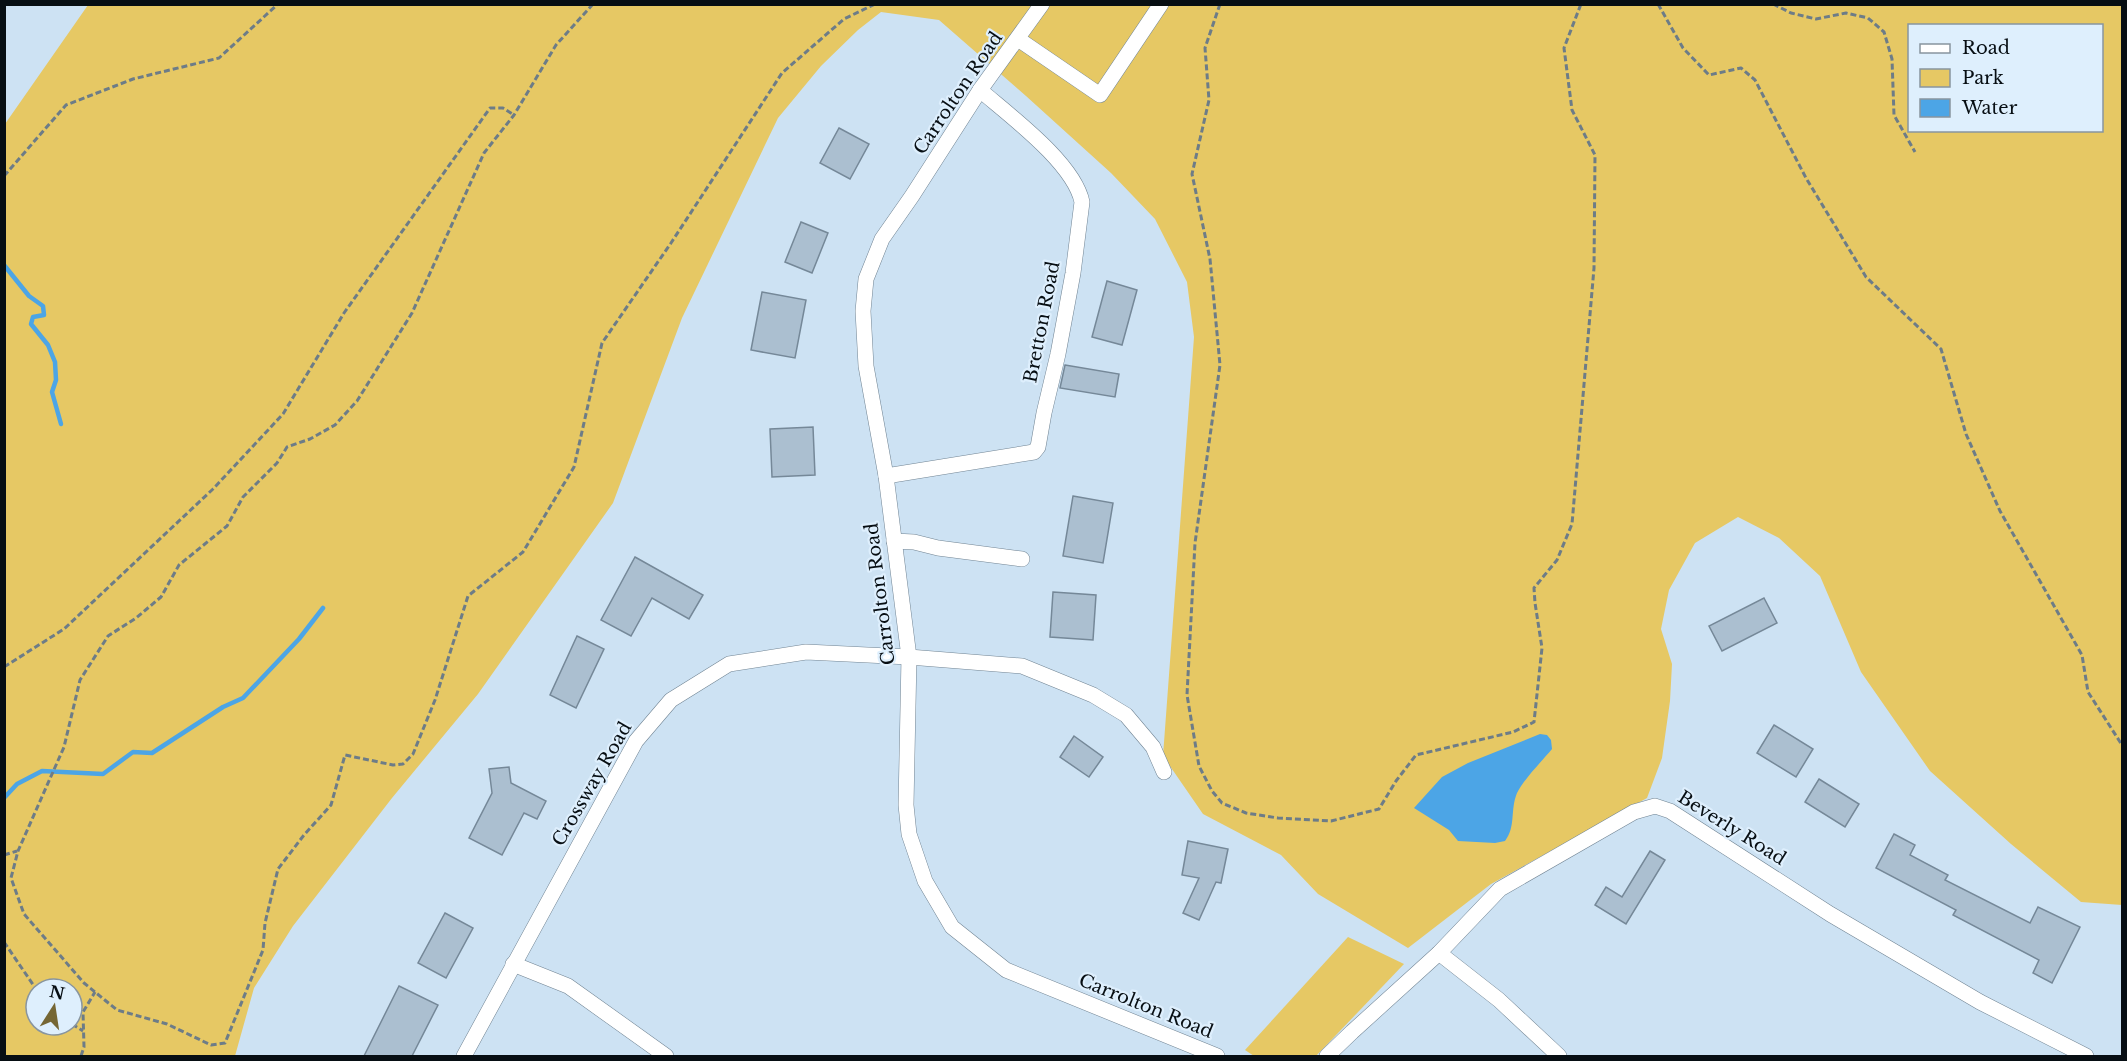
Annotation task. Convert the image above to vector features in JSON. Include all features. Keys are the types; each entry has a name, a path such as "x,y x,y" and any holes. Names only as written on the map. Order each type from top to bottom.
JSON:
{"street":[{"name":"Carrolton Road","path":"1042,4 980,90 882,239 866,279 863,311 866,366 886,476 909,657 906,806 909,834 926,881 952,927 1006,970 1217,1056"},
{"path":"1018,39 1100,95 1161,4"},
{"name":"Bretton Road","path":"886,476 1034,452 1038,447 1073,273 1082,202 1080,191 1046,148 980,90"},
{"path":"894,541 1022,559"},
{"name":"Crossway Road","path":"464,1056 636,741 671,700 729,664 806,652 1022,666 1093,694 1126,715 1153,747 1164,772"},
{"name":"Beverly Road","path":"1327,1056 1439,954 1500,889 1634,812 1655,806 1662,807 1693,825 1830,914 1980,1002 2086,1056"},
{"path":"1439,954 1499,1000 1559,1056"},
{"path":"513,964 568,986 666,1056"}],"path":[{"path":"4,176 66,105 133,79 219,58 278,4"},
{"path":"593,4 556,45 514,115 484,153 412,313 357,401 334,425 310,439 287,447 277,463 243,496 226,526 179,566 161,597 136,618 108,636 80,680 64,747 18,851 12,878 24,914 84,983 117,1010 167,1024 211,1045 225,1043 263,950 265,922 278,869 331,805 345,755 393,765 403,764 413,754 435,700 468,596 523,552 574,467 602,343 671,243 782,73 844,18 875,4"},
{"path":"1220,4 1205,48 1209,100 1192,174 1210,259 1220,365 1195,543 1187,695 1198,766 1222,803 1246,813 1278,818 1331,821 1379,809 1396,781 1416,755 1513,732 1534,722 1542,648 1534,603 1534,588 1557,560 1572,524 1594,268 1596,155 1572,110 1564,48 1581,4"},
{"path":"1658,4 1683,48 1709,75 1741,68 1755,80 1806,178 1866,277 1941,349 1966,434 2000,511 2082,655 2088,692 2122,745"},
{"path":"1773,4 1791,13 1816,19 1846,13 1868,18 1884,32 1892,59 1894,115 1915,152"},
{"path":"4,667 64,629 213,489 283,414 344,313 490,108 503,108 514,115"},
{"path":"4,855 18,851"},
{"path":"4,942 28,977"},
{"path":"84,1010 95,992"},
{"path":"81,1056 84,1037"}],"green space":[{"path":"88,5 2122,5 2122,905 2081,902 2011,844 1930,771 1861,672 1820,576 1779,538 1738,517 1695,543 1669,590 1661,629 1672,664 1670,701 1662,758 1647,798 1491,884 1408,948 1318,894 1281,855 1203,814 1163,756 1194,337 1187,282 1155,219 1111,173 1026,96 939,20 881,12 858,30 821,66 778,118 682,318 613,503 478,694 392,798 293,926 254,988 235,1056 5,1056 5,124"},
{"path":"1348,937 1404,964 1316,1056 1254,1056 1245,1050"}],"water":[{"path":"1540,734 1547,735 1551,740 1552,749 1517,793 1511,830 1505,841 1495,843 1458,841 1449,830 1414,808 1442,777 1468,763"}],"building":[{"path":"839,128 869,144 850,179 820,163"},
{"path":"801,222 828,233 812,273 785,262"},
{"path":"1107,281 1137,290 1122,345 1092,337"},
{"path":"762,292 806,300 795,358 751,350"},
{"path":"1065,365 1119,374 1115,397 1060,388"},
{"path":"813,427 815,475 772,477 770,429"},
{"path":"1073,496 1113,503 1103,563 1063,556"},
{"path":"635,557 703,595 689,619 652,598 631,636 601,620"},
{"path":"1053,592 1096,595 1093,640 1050,637"},
{"path":"1764,598 1777,623 1722,651 1709,626"},
{"path":"577,636 604,649 576,708 550,695"},
{"path":"1774,725 1813,749 1796,777 1757,753"},
{"path":"1074,736 1103,757 1089,777 1060,757"},
{"path":"509,767 511,783 546,801 537,819 524,813 502,855 469,838 492,793 489,769"},
{"path":"1819,779 1859,804 1845,827 1805,802"},
{"path":"1894,834 1915,845 1910,855 1948,875 1945,880 2030,923 2038,907 2080,927 2052,983 2033,973 2039,960 1953,915 1956,910 1876,868"},
{"path":"1188,841 1228,849 1221,883 1216,882 1199,920 1183,913 1199,878 1182,875"},
{"path":"1650,851 1665,860 1626,924 1595,905 1606,887 1622,897"},
{"path":"445,913 473,928 446,978 418,963"},
{"path":"399,986 438,1005 412,1056 364,1056"}],"waterway":[{"path":"4,265 29,296 43,306 44,315 33,317 31,324 48,345 55,362 56,380 52,392 61,424"},
{"path":"4,798 17,784 42,771 103,774 133,752 152,753 223,707 243,698 299,639 323,608"}]}
